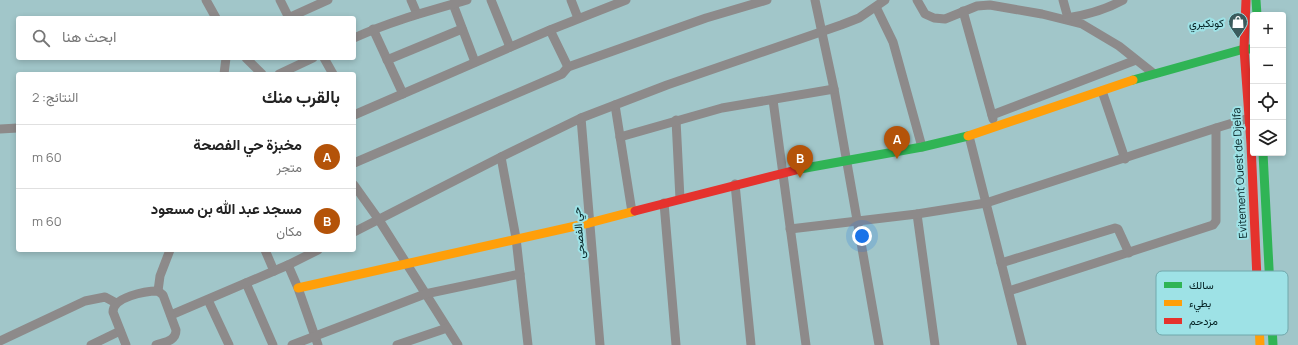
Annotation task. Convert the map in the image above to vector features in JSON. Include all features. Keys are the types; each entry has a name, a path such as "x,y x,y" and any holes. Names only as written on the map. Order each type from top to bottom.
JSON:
{"main road":[{"name":"Evitement Ouest de Djelfa","path":"1246,0 1249,118 1256,271"},
{"path":"1256,0 1257,12"},
{"path":"298,288 516,238 589,223 782,172 847,161 969,136 1153,73 1248,49"},
{"path":"1263,156 1269,271"},
{"name":"Evitement Ouest de Djelfa","path":"1260,335 1260,345"},
{"path":"1272,335 1273,345"}],"street":[{"path":"280,0 288,16"},
{"path":"292,16 317,2 328,0"},
{"path":"411,0 418,14"},
{"path":"356,37 373,29 467,0"},
{"path":"491,0 510,47"},
{"path":"570,0 578,18"},
{"path":"356,114 578,18 603,4 626,0"},
{"path":"356,162 562,74 568,67 706,18 767,0"},
{"path":"815,0 834,88 879,345"},
{"path":"356,231 581,118 859,18 886,0"},
{"path":"917,0 925,14 934,18 945,19 963,11 1001,3 1066,19 1082,24 1101,34 1153,73"},
{"path":"1062,0 1066,19"},
{"path":"1066,19 1084,16 1110,7 1122,0"},
{"path":"209,1 215,16"},
{"path":"453,4 475,62"},
{"path":"876,7 895,48 922,146"},
{"path":"963,11 996,128"},
{"path":"373,29 403,94"},
{"path":"387,60 462,29"},
{"path":"550,30 568,67"},
{"path":"224,72 226,60"},
{"path":"248,60 260,72"},
{"path":"283,72 309,60"},
{"path":"325,60 332,72"},
{"path":"992,115 1136,60"},
{"path":"620,137 722,108 834,88"},
{"path":"1102,91 1125,159"},
{"path":"773,100 806,345"},
{"path":"615,105 632,212"},
{"name":"حي الفصحى","path":"581,118 600,345"},
{"path":"790,229 916,214 986,203 1249,118"},
{"path":"676,120 680,199"},
{"path":"0,130 16,128"},
{"path":"1009,291 1213,225 1216,221 1216,128"},
{"path":"969,136 1022,345"},
{"path":"501,157 516,238 528,345"},
{"path":"735,184 751,345"},
{"path":"356,188 379,220 458,345"},
{"path":"664,203 676,345"},
{"path":"916,214 935,345"},
{"path":"1001,263 1112,228 1118,229 1129,253"},
{"path":"158,291 160,276 169,252"},
{"path":"266,252 274,271"},
{"path":"171,315 288,265 314,252"},
{"path":"288,265 298,288 316,341"},
{"path":"292,345 316,341 425,294 520,274"},
{"path":"246,283 273,345"},
{"path":"126,345 113,312 113,308 116,303 134,295 158,291 163,295 176,330 176,335 173,339 156,345"},
{"path":"0,341 85,301 106,297 116,303"},
{"path":"208,300 229,345"},
{"path":"397,345 447,328"},
{"path":"91,345 120,331"}],"traffic: fast":[{"path":"1256,0 1257,12"},
{"path":"1133,80 1244,49 1250,49"},
{"path":"800,169 922,147 968,136"},
{"path":"1263,156 1269,271"},
{"path":"1272,335 1273,345"}],"traffic: slow":[{"path":"968,136 1133,80"},
{"path":"298,288 589,223 635,211"},
{"path":"1260,335 1260,345"}],"traffic: jam":[{"path":"1246,0 1244,49 1251,144 1257,271"},
{"path":"635,211 800,169"}],"place":[{"name":"كونكيري","path":"1238,39"},
{"name":"مخبزة حي الفصحة","path":"897,159"},
{"name":"مسجد عبد الله بن مسعود","path":"800,178"}]}
